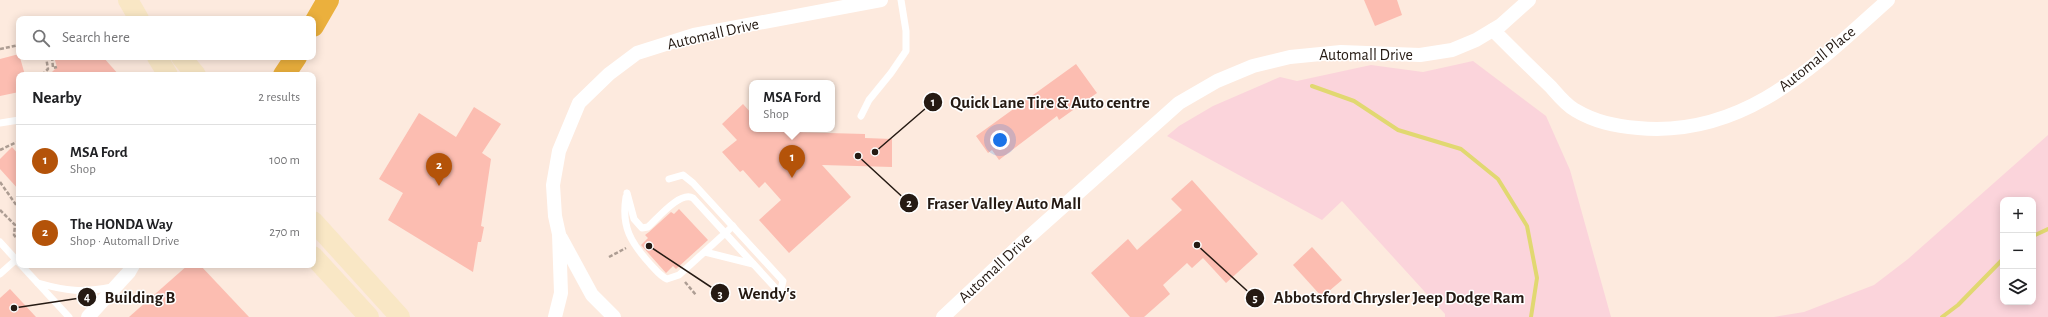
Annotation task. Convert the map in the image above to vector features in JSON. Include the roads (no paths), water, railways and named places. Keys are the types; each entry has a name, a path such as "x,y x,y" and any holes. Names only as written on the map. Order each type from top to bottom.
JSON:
{"highway":[{"path":"316,21 328,0"}],"main road":[{"path":"159,60 166,72"},
{"path":"184,60 194,72"},
{"path":"316,224 400,317"},
{"path":"316,259 369,317"}],"street":[{"name":"Automall Drive","path":"556,317 561,293 559,234 555,216 553,185 559,151 579,103 609,74 637,53 694,35 881,0"},
{"name":"Automall Drive","path":"943,317 1021,244 1179,102 1217,80 1253,66 1290,57 1341,52 1420,55 1452,50 1476,40 1493,30 1529,0"},
{"name":"Automall Place","path":"1493,30 1573,109 1592,120 1617,126 1653,129 1690,127 1727,117 1788,85 1812,67 1888,0"},
{"name":"Automall Drive","path":"559,234 592,295 614,317"},
{"path":"88,317 117,286 131,268"}],"lane":[{"path":"861,116 869,100 891,73 906,51 906,31 900,0"},
{"path":"0,124 16,121"},
{"path":"669,180 683,175 693,183 733,226 783,281 780,293 754,264 725,233 693,198 685,196 678,200 648,227 642,228 634,219 627,193 624,217 633,244 664,278 671,279 679,275 705,252 725,233 733,226"},
{"path":"0,242 16,258"},
{"path":"705,252 754,264"},
{"path":"0,274 16,263"},
{"path":"25,268 69,317"},
{"path":"38,283 64,290 79,292 117,286"}],"waterway":[{"path":"1312,86 1354,101 1398,130 1461,149 1498,179 1527,226 1537,278 1531,317"},
{"path":"2036,235 2048,229"},
{"path":"1942,317 1958,305 2000,262"}],"place":[{"name":"Quick Lane Tire & Auto centre","path":"875,152"},
{"name":"Fraser Valley Auto Mall","path":"858,156"},
{"name":"MSA Ford","path":"792,178"},
{"name":"The HONDA Way","path":"439,186"},
{"name":"Abbotsford Chrysler Jeep Dodge Ram","path":"1197,245"},
{"name":"Wendy's","path":"649,246"},
{"name":"Building B","path":"14,308"}]}
